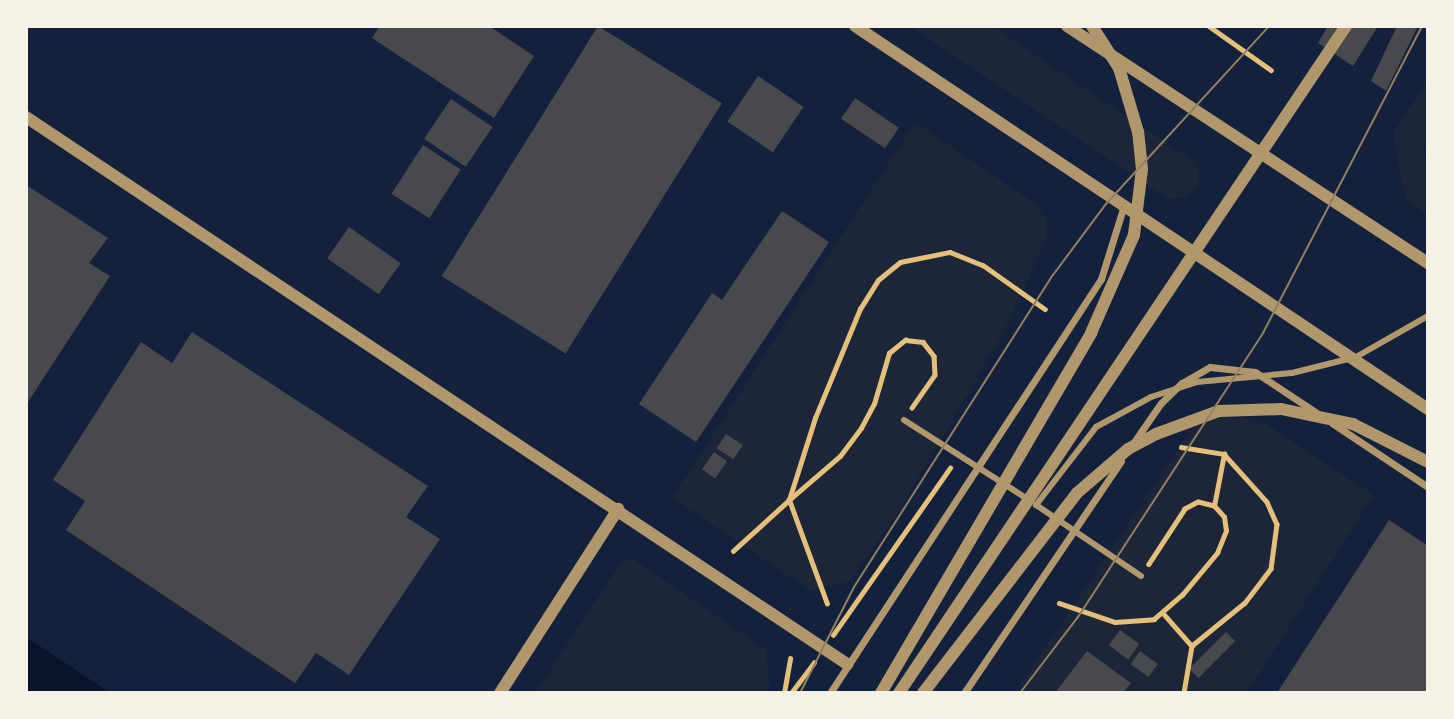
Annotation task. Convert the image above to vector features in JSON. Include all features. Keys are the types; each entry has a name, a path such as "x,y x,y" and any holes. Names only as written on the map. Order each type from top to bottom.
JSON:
{"street":[{"path":"855,26 1428,409"},
{"path":"1067,26 1428,263"},
{"path":"881,693 1091,333 1130,246 1140,200 1139,132 1119,68 1092,26"},
{"path":"899,693 1192,252 1346,26"},
{"path":"26,117 847,664"},
{"path":"830,693 1101,279 1124,205"},
{"path":"1036,505 1096,427 1151,397 1197,382 1322,368 1386,343 1428,316"},
{"path":"964,693 1161,403 1197,372 1225,367 1255,372 1428,487"},
{"path":"923,693 1077,493 1110,463 1156,434 1219,411 1281,409 1353,425 1428,462"},
{"path":"904,420 1141,576"},
{"path":"499,693 618,509"}],"path":[{"path":"1209,26 1271,70"},
{"path":"827,604 789,500 815,418 860,309 878,280 900,262 950,253 983,265 1045,309"},
{"path":"733,551 840,456 861,428 874,404 889,353 905,340 923,342 934,356 935,375 904,420"},
{"path":"1174,446 1224,454 1268,502 1276,524 1277,547 1271,569 1245,603 1192,646 1184,693"},
{"path":"1214,506 1224,454"},
{"path":"829,641 959,455"},
{"path":"1059,603 1115,622 1135,623 1163,613 1217,553 1226,531 1224,517 1214,506 1198,502 1185,509 1141,576"},
{"path":"1163,613 1192,646"},
{"path":"792,693 821,652"},
{"path":"784,693 790,659"}],"shaded area":[{"path":"909,26 992,26 1195,162 1200,177 1195,188 1187,197 1169,199"},
{"path":"1428,80 1428,138 1422,151 1428,160 1428,215 1406,201 1393,133"},
{"path":"915,122 1038,205 1047,221 1046,241 1001,337 896,516 849,582 811,591 672,498"},
{"path":"1234,415 1266,424 1374,495 1247,693 1022,693 1021,684 1185,438 1192,429 1217,417"},
{"path":"631,558 766,649 770,693 535,693 621,562"},
{"path":"26,637 110,693 26,693"}],"building":[{"path":"380,26 489,26 534,56 494,118 372,38"},
{"path":"598,26 722,103 565,354 442,276"},
{"path":"1328,26 1378,26 1353,66 1318,43"},
{"path":"1397,26 1418,26 1386,91 1371,81"},
{"path":"758,76 804,107 773,152 727,122"},
{"path":"855,98 899,128 885,148 841,119"},
{"path":"451,99 492,127 466,167 424,139"},
{"path":"423,145 461,170 429,218 391,194"},
{"path":"26,185 108,238 89,263 110,276 26,405"},
{"path":"782,211 829,242 696,442 639,404 712,293 722,300"},
{"path":"349,227 401,263 379,294 327,258"},
{"path":"192,332 428,486 406,517 440,539 349,675 316,653 295,683 66,530 85,501 53,480 141,342 172,363"},
{"path":"726,434 743,445 734,459 717,448"},
{"path":"714,452 727,461 715,478 702,469"},
{"path":"1389,520 1428,546 1428,693 1277,693"},
{"path":"1120,630 1139,644 1128,659 1109,645"},
{"path":"1226,632 1235,641 1198,678 1189,669"},
{"path":"1087,651 1131,683 1123,693 1055,693"},
{"path":"1140,651 1158,664 1148,677 1131,664"}],"tram line":[{"path":"800,693 854,587 1053,275 1106,204 1269,26"},
{"path":"1020,693 1078,617 1263,333 1422,26"}]}
